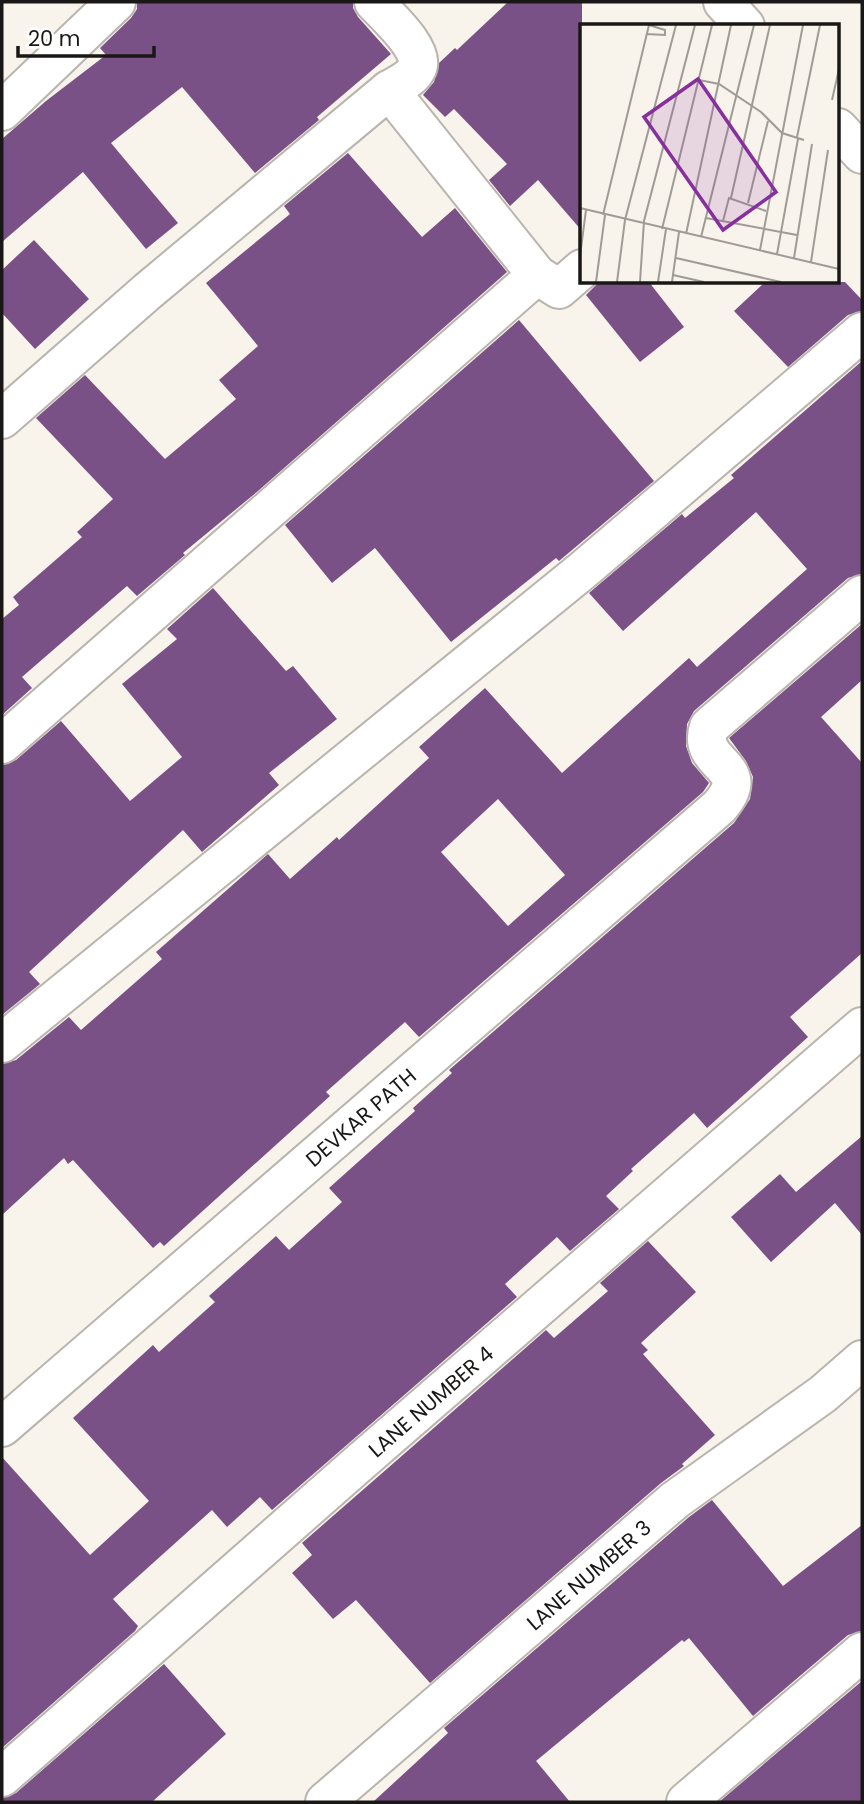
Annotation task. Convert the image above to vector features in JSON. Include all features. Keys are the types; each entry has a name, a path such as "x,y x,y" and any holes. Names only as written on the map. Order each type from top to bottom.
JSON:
{"street":[{"path":"2,111 116,2"},
{"path":"2,419 148,290 389,90 415,73 419,65 417,51 374,2"},
{"path":"723,2 743,24"},
{"path":"389,90 537,275 559,289 580,271"},
{"path":"840,130 862,154"},
{"path":"2,744 537,275"},
{"path":"2,1043 583,570 862,332"},
{"name":"DEVKAR PATH","path":"2,1427 719,807 732,789 731,776 707,748 705,737 709,727 862,594"},
{"name":"LANE NUMBER 4","path":"2,1777 347,1473 862,1027"},
{"name":"LANE NUMBER 3","path":"326,1802 675,1500 823,1394 862,1360"},
{"path":"686,1802 862,1652"},
{"path":"2,1788 15,1802"}],"building":[{"path":"137,2 353,2 358,17 391,54 317,117 319,120 255,173 182,87 111,143 178,223 146,249 83,172 2,242 2,139 106,55 100,48 131,18 137,9"},
{"path":"508,2 582,2 580,229 538,180 510,206 489,180 507,164 454,109 445,117 423,95 434,82 439,63 455,48 457,50"},
{"path":"348,153 422,237 455,208 507,272 137,596 127,586 22,677 32,688 2,715 2,619 19,605 13,597 82,537 77,532 113,499 36,418 85,375 165,459 236,399 219,380 258,346 206,283 290,214 284,206"},
{"path":"34,240 89,299 35,349 2,313 2,270"},
{"path":"845,282 862,300 862,311 848,315 788,367 734,311 763,284"},
{"path":"597,284 651,284 684,327 640,362 586,295"},
{"path":"519,320 654,481 559,561 556,558 451,642 375,548 332,583 285,525"},
{"path":"862,361 862,574 848,578 694,711 687,724 686,746 692,763 709,783 703,792 419,1037 405,1022 326,1092 330,1096 164,1246 160,1242 153,1248 73,1160 68,1164 64,1158 2,1215 2,1064 16,1060 69,1017 81,1030 162,959 156,952 268,854 290,879 337,837 339,840 429,758 419,747 485,688 562,773 689,658 697,667 807,569 756,512 623,631 589,593 682,514 685,518 734,478 731,475","holes":["498,799 565,875 508,926 441,852"]},
{"path":"213,588 286,671 293,666 337,719 269,773 279,785 202,852 183,830 29,972 40,984 2,1015 2,765 16,760 61,721 130,801 182,757 122,684 177,639 167,629"},
{"path":"862,624 862,680 821,717 862,763 862,953 790,1017 808,1037 707,1128 694,1113 631,1169 633,1171 606,1196 619,1209 570,1251 557,1237 505,1284 517,1297 272,1510 260,1497 227,1527 212,1510 113,1599 138,1626 135,1631 2,1748 2,1457 90,1555 149,1501 73,1418 153,1345 159,1352 215,1302 209,1296 276,1236 289,1250 342,1202 329,1188 415,1111 413,1108 452,1073 449,1070 734,823 750,799 753,777 746,761 729,738"},
{"path":"862,1136 862,1235 835,1203 771,1262 731,1217 780,1174 796,1192"},
{"path":"648,1241 696,1292 641,1343 648,1350 643,1354 715,1435 682,1464 684,1466 430,1683 356,1600 333,1619 292,1573 312,1555 302,1543 546,1330 554,1338 608,1291 600,1283"},
{"path":"712,1500 783,1586 862,1525 862,1631 848,1635 753,1716 689,1638 684,1642 682,1640 536,1761 570,1802 373,1802 448,1733 444,1728"},
{"path":"164,1664 226,1734 152,1802 2,1802 2,1798 16,1793"},
{"path":"862,1681 862,1802 719,1802"}]}
